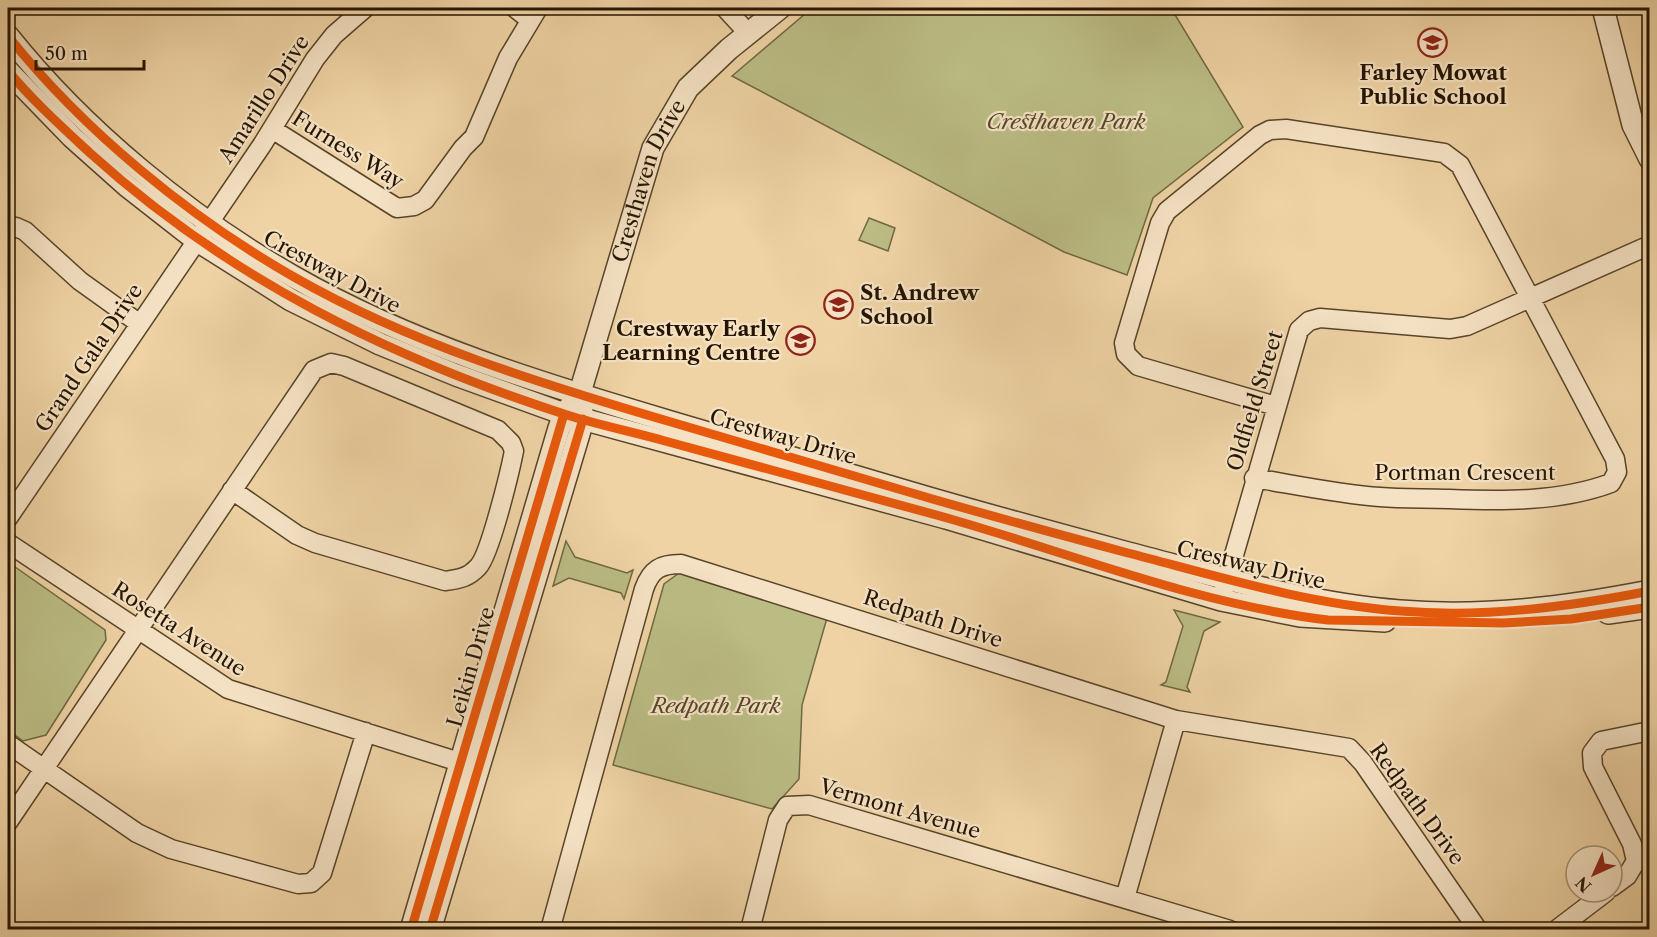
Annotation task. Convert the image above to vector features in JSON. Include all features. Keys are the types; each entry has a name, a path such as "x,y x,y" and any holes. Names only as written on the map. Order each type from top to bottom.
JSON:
{"street":[{"name":"Amarillo Drive","path":"208,222 272,129 315,59 334,35 365,8"},
{"path":"514,8 534,14"},
{"path":"725,8 748,33"},
{"name":"Cresthaven Drive","path":"579,396 654,148 688,88 748,33 780,8"},
{"path":"1603,8 1633,125 1650,159"},
{"name":"Furness Way","path":"272,129 397,208 414,206 425,200 463,148 474,137 508,58 534,14"},
{"name":"Crestway Drive","path":"8,36 59,93 144,173 208,222 295,278 404,331 579,396 948,504 1223,591 1399,611 1488,612 1552,608 1650,591"},
{"name":"Crestway Drive","path":"8,71 72,137 127,186 196,240 291,300 380,344 574,417 1328,620 1503,623 1571,620 1650,607"},
{"path":"1276,406 1138,366 1126,354 1124,343 1160,222 1167,211 1260,135 1270,130 1297,130 1444,153 1453,158 1460,165 1530,298"},
{"name":"Grand Gala Drive","path":"8,518 208,222"},
{"path":"8,230 16,227 26,231 80,281 140,324"},
{"name":"Oldfield Street","path":"1223,591 1254,478 1299,330 1309,321 1320,318 1450,329 1467,326 1650,245"},
{"name":"Portman Crescent","path":"1254,478 1330,492 1381,497 1484,500 1565,495 1611,483 1617,472 1615,459 1530,298"},
{"path":"8,822 136,629 314,370 331,363 490,426 504,435 514,451 507,485 480,565 465,578 445,581 315,543 297,535 232,490"},
{"name":"Leikin Drive","path":"411,930 469,766 579,396"},
{"name":"Rosetta Avenue","path":"8,543 228,689 246,697 366,732 469,766"},
{"name":"Redpath Drive","path":"550,930 644,589 649,577 657,568 668,564 681,564 770,591 1176,720 1349,748 1363,763 1478,930"},
{"path":"1176,720 1125,898 1230,930"},
{"path":"1624,878 1636,861 1632,844 1593,767 1592,753 1601,741 1650,731"},
{"path":"8,744 137,833 171,849 298,884 311,883 322,873 366,732"},
{"name":"Leikin Drive","path":"430,930 469,766"},
{"name":"Vermont Avenue","path":"750,930 778,820 787,806 809,805 1125,898"},
{"path":"1556,930 1590,904"}],"green space":[{"name":"Cresthaven Park","path":"812,8 1171,8 1243,127 1153,198 1127,275 1064,252 732,76"},
{"path":"869,218 895,228 888,251 859,240"},
{"path":"566,541 575,557 627,573 633,570 624,599 621,593 569,578 553,586"},
{"path":"8,562 105,630 106,640 46,735 23,741 8,730"},
{"name":"Redpath Park","path":"686,568 829,611 802,705 799,779 772,809 613,765 664,584"},
{"path":"1174,610 1220,622 1204,631 1187,687 1190,692 1161,685 1166,682 1183,626"}],"cycle path":[{"path":"8,36 70,105 140,170 177,199 255,253 338,301 384,323 526,377 897,489 1229,580 1297,596 1400,611 1463,613 1525,610 1650,591"},
{"path":"8,71 58,124 143,198 198,239 255,276 314,310 437,368 567,415 940,516 1181,590 1278,612 1328,620 1503,623 1571,619 1650,607"},
{"path":"411,930 564,414"},
{"path":"430,930 583,419"}],"place":[{"name":"Farley Mowat Public School","path":"1433,42"},
{"name":"St. Andrew School","path":"839,305"},
{"name":"Crestway Early Learning Centre","path":"801,341"}]}
